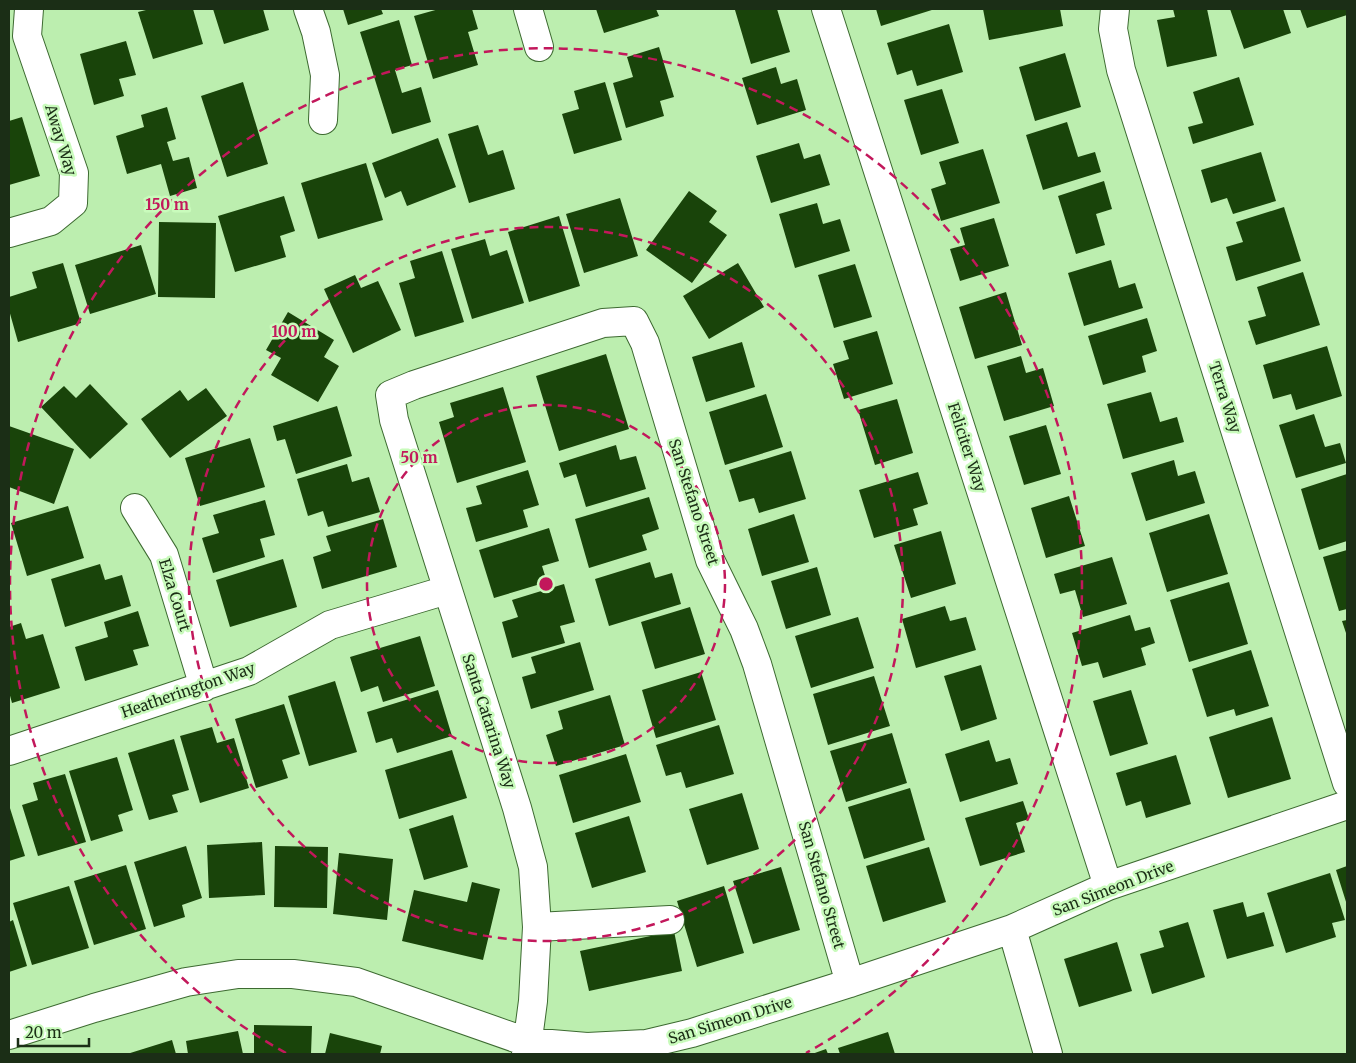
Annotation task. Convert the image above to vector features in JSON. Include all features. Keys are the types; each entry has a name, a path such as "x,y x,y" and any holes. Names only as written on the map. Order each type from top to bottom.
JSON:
{"street":[{"name":"Away Way","path":"9,233 51,221 73,203 74,173 27,36 29,9"},
{"path":"308,9 316,32 325,75 323,120"},
{"path":"528,9 539,48"},
{"name":"Feliciter Way","path":"826,9 1108,886"},
{"name":"Terra Way","path":"1115,9 1114,29 1121,70 1347,784"},
{"name":"San Stefano Street","path":"390,395 414,384 603,323 634,321 645,343 710,560 744,629 756,664 850,983"},
{"name":"Santa Catarina Way","path":"390,395 394,420 518,808 533,867 538,927 526,1048"},
{"name":"Elza Court","path":"135,508 164,555 204,687"},
{"name":"Heatherington Way","path":"9,751 249,671 330,625 447,590"},
{"name":"San Simeon Drive","path":"9,1035 186,982 238,974 293,974 356,982 526,1048 646,1044 692,1033 1012,929 1108,886 1347,804"},
{"path":"538,927 670,920"},
{"path":"1012,929 1048,1054"}],"building":[{"path":"150,9 193,9 203,44 153,59 138,12"},
{"path":"213,9 263,9 269,30 224,44"},
{"path":"343,9 381,9 383,14 348,25"},
{"path":"439,9 472,9 478,29 468,32 478,65 433,79 414,16"},
{"path":"596,9 656,9 659,16 604,33"},
{"path":"777,9 790,52 751,64 735,10"},
{"path":"876,9 935,9 881,26"},
{"path":"983,9 1060,9 1063,26 989,40"},
{"path":"1173,9 1207,9 1217,56 1167,67 1157,20 1175,17"},
{"path":"1230,9 1283,9 1291,33 1244,49"},
{"path":"1300,9 1346,9 1347,15 1307,28"},
{"path":"399,20 412,65 395,70 402,93 421,87 431,122 392,134 360,32"},
{"path":"949,24 963,72 917,86 912,70 897,75 887,43"},
{"path":"126,41 136,75 119,79 124,96 94,105 80,54"},
{"path":"659,47 674,97 660,101 664,116 626,128 613,83 633,77 627,57"},
{"path":"1065,53 1081,107 1035,121 1019,67"},
{"path":"776,67 781,84 797,79 806,110 757,125 742,78"},
{"path":"1239,77 1254,125 1193,144 1188,127 1203,123 1193,92"},
{"path":"243,82 268,164 227,177 201,96"},
{"path":"605,82 622,140 574,154 562,114 579,109 574,91"},
{"path":"942,89 959,143 921,155 904,100"},
{"path":"167,107 176,139 167,142 173,161 189,157 197,188 170,196 161,164 127,174 116,136 144,127 141,115"},
{"path":"22,117 40,176 9,185 9,121"},
{"path":"1067,122 1078,157 1095,152 1101,172 1043,190 1026,135"},
{"path":"478,125 488,155 503,150 515,189 469,203 448,134"},
{"path":"438,138 456,187 407,206 401,191 385,198 372,163"},
{"path":"799,143 804,159 820,154 830,185 771,203 756,156"},
{"path":"983,149 1000,203 941,221 931,189 946,184 939,162"},
{"path":"1261,152 1276,201 1233,214 1227,198 1211,203 1201,170"},
{"path":"366,163 383,220 318,239 301,183"},
{"path":"1104,181 1112,209 1096,214 1105,245 1076,254 1058,196"},
{"path":"689,191 717,211 709,222 727,235 692,283 646,250"},
{"path":"284,196 295,231 280,236 286,257 235,272 218,216"},
{"path":"620,198 638,256 584,273 566,214"},
{"path":"817,203 823,224 840,219 850,251 795,268 779,214"},
{"path":"1284,207 1301,261 1236,281 1226,247 1243,242 1236,222"},
{"path":"559,216 580,286 529,302 508,232"},
{"path":"994,218 1009,266 960,281 950,249 965,245 960,228"},
{"path":"159,222 216,223 215,298 158,297"},
{"path":"485,239 490,256 507,250 524,303 472,319 451,249"},
{"path":"141,245 156,294 90,314 75,265"},
{"path":"442,251 464,322 415,337 399,283 415,278 410,261"},
{"path":"1111,260 1119,288 1135,283 1143,308 1084,326 1068,273"},
{"path":"63,263 81,323 18,342 9,310 9,297 37,288 32,272"},
{"path":"738,263 764,307 709,339 683,296"},
{"path":"855,264 872,317 834,328 818,275"},
{"path":"1303,272 1320,325 1256,345 1248,321 1266,316 1257,287"},
{"path":"355,275 361,288 378,281 401,330 353,353 324,289"},
{"path":"1006,292 1022,345 975,359 959,307"},
{"path":"288,312 334,340 324,357 339,366 318,402 271,375 281,358 266,350"},
{"path":"1147,318 1157,351 1142,356 1146,372 1103,385 1088,336"},
{"path":"877,331 893,384 844,399 833,364 849,359 843,341"},
{"path":"742,342 755,387 706,402 692,357"},
{"path":"1327,346 1342,396 1296,410 1291,394 1273,399 1263,365"},
{"path":"606,354 629,429 559,451 536,376"},
{"path":"1021,356 1026,373 1043,368 1054,406 1004,421 987,366"},
{"path":"90,384 128,424 90,459 41,407 64,386 76,398"},
{"path":"503,387 526,462 457,483 439,422 454,417 450,403"},
{"path":"206,388 227,416 170,458 141,419 180,390 188,401"},
{"path":"1151,392 1160,422 1177,417 1184,442 1123,459 1107,404"},
{"path":"766,394 783,447 725,465 709,412"},
{"path":"897,399 913,453 875,465 858,410"},
{"path":"337,406 352,456 296,474 285,439 277,441 273,426"},
{"path":"1314,414 1325,447 1340,443 1346,463 1296,478 1279,425"},
{"path":"1046,425 1061,474 1024,485 1009,436"},
{"path":"9,426 74,449 54,504 9,487"},
{"path":"250,438 265,487 200,506 185,458"},
{"path":"616,445 620,460 636,456 646,489 586,507 576,474 564,478 559,463"},
{"path":"791,451 806,499 759,513 754,498 739,502 729,470"},
{"path":"1174,460 1178,476 1195,471 1205,503 1146,521 1131,473"},
{"path":"347,464 352,482 369,477 380,512 328,527 323,511 308,516 297,479"},
{"path":"528,470 539,505 523,510 528,527 476,542 466,508 482,504 476,486"},
{"path":"918,472 928,504 913,509 918,525 874,538 859,490"},
{"path":"1347,474 1347,541 1319,550 1301,489"},
{"path":"1069,496 1085,546 1046,558 1031,508"},
{"path":"649,497 659,529 642,535 647,550 589,568 575,519"},
{"path":"265,500 275,535 260,539 265,557 213,573 202,538 219,533 213,515"},
{"path":"68,506 84,558 27,576 11,523"},
{"path":"794,514 809,562 762,576 748,529"},
{"path":"1209,514 1228,574 1167,592 1149,533"},
{"path":"383,519 397,567 322,589 313,557 331,551 326,536"},
{"path":"549,528 559,561 542,566 547,582 494,598 479,550"},
{"path":"941,531 956,584 911,598 894,545"},
{"path":"1347,550 1347,609 1339,611 1323,557"},
{"path":"1112,557 1127,604 1083,617 1075,590 1060,594 1054,574"},
{"path":"283,559 297,607 230,627 216,580"},
{"path":"650,562 655,578 672,573 681,604 609,626 595,579"},
{"path":"100,564 105,580 122,575 131,606 65,627 51,579"},
{"path":"817,567 831,615 786,629 771,581"},
{"path":"1229,582 1248,644 1189,662 1170,600"},
{"path":"564,584 575,622 560,626 565,643 512,658 502,622 518,617 512,600"},
{"path":"945,606 950,621 966,617 976,650 916,668 902,619"},
{"path":"690,607 705,654 655,669 641,622"},
{"path":"138,611 149,646 133,650 138,665 85,681 75,647 108,637 104,622"},
{"path":"1130,615 1135,631 1150,627 1155,643 1141,648 1146,665 1103,678 1098,662 1082,666 1072,633"},
{"path":"858,617 874,668 811,688 795,636"},
{"path":"1347,620 1347,636 1342,621"},
{"path":"21,623 26,639 43,634 60,688 12,703 9,692 9,627"},
{"path":"420,636 435,686 383,702 378,686 361,692 350,657"},
{"path":"580,642 594,690 531,709 522,677 536,673 531,657"},
{"path":"1251,650 1269,706 1236,716 1234,709 1207,717 1192,669"},
{"path":"981,665 997,719 961,731 944,676"},
{"path":"701,672 716,720 656,738 642,690"},
{"path":"874,676 890,726 828,745 813,694"},
{"path":"335,681 357,752 309,766 288,696"},
{"path":"438,690 452,736 397,753 392,738 376,743 367,712"},
{"path":"1131,690 1148,744 1110,756 1093,701"},
{"path":"610,695 625,745 556,766 546,735 563,729 558,711"},
{"path":"284,704 300,754 282,760 288,778 256,788 235,719"},
{"path":"1272,717 1291,779 1228,798 1209,737"},
{"path":"719,725 734,774 686,788 681,772 666,776 656,745"},
{"path":"212,727 217,743 234,738 249,788 200,803 180,736"},
{"path":"892,733 907,783 846,802 830,751"},
{"path":"174,739 189,790 172,795 178,812 149,820 128,753"},
{"path":"989,740 996,762 1010,758 1018,784 960,802 945,754"},
{"path":"452,750 467,798 399,819 385,770"},
{"path":"626,754 641,802 573,823 559,775"},
{"path":"1176,755 1191,804 1146,818 1141,801 1126,806 1116,773"},
{"path":"117,757 133,810 118,815 123,831 91,841 69,771"},
{"path":"65,774 86,842 38,856 22,805 38,800 33,783"},
{"path":"910,788 925,840 864,859 848,807"},
{"path":"742,793 759,849 707,865 689,809"},
{"path":"1023,801 1029,819 1016,823 1025,852 980,866 965,818"},
{"path":"9,805 25,856 9,861"},
{"path":"453,815 468,867 424,880 409,829"},
{"path":"629,816 646,872 592,888 575,833"},
{"path":"262,842 265,895 209,898 207,845"},
{"path":"186,846 202,898 182,905 185,917 154,927 134,862"},
{"path":"275,846 328,847 327,908 274,907"},
{"path":"929,847 946,902 883,922 866,866"},
{"path":"339,853 393,859 387,920 333,914"},
{"path":"126,865 146,929 94,945 74,881"},
{"path":"1347,866 1347,905 1336,870"},
{"path":"781,867 800,930 753,944 733,881"},
{"path":"1330,873 1345,920 1332,923 1336,937 1286,953 1267,893"},
{"path":"472,882 500,889 483,960 402,941 414,890 467,902"},
{"path":"69,886 89,948 32,965 13,903"},
{"path":"724,886 744,953 697,967 677,901"},
{"path":"1243,902 1247,917 1264,912 1274,946 1227,959 1213,910"},
{"path":"13,920 27,966 9,972 9,922"},
{"path":"1188,922 1205,977 1152,994 1140,954 1164,947 1159,931"},
{"path":"674,931 682,971 589,991 580,951"},
{"path":"1117,942 1132,991 1079,1007 1064,959"},
{"path":"254,1025 312,1026 311,1054 254,1054"},
{"path":"238,1031 243,1054 188,1054 186,1041"},
{"path":"888,1032 895,1054 840,1054 838,1048"},
{"path":"330,1033 382,1046 380,1054 325,1054"},
{"path":"172,1040 176,1054 127,1054"},
{"path":"826,1049 828,1054 812,1054"}]}
